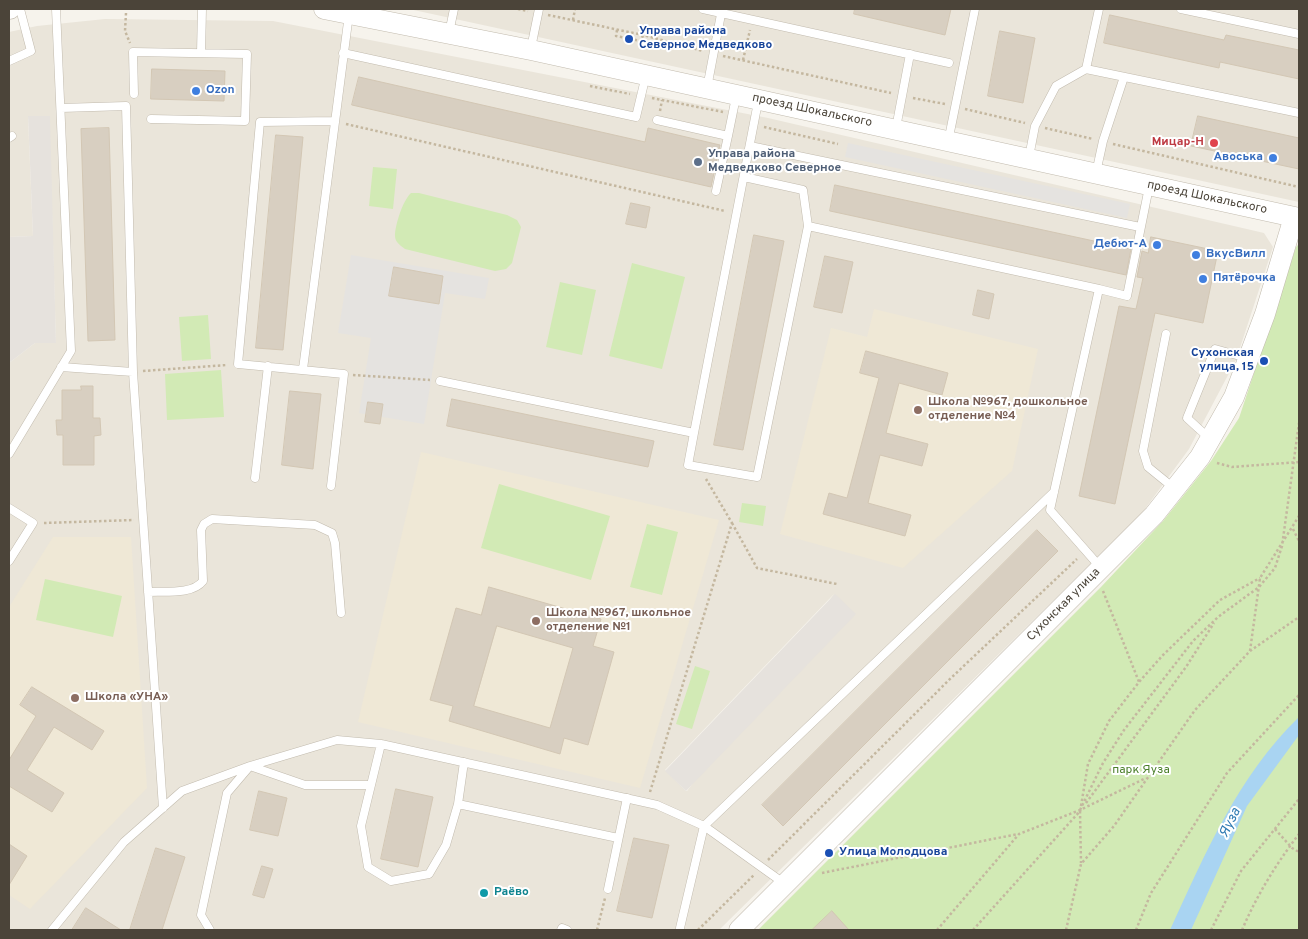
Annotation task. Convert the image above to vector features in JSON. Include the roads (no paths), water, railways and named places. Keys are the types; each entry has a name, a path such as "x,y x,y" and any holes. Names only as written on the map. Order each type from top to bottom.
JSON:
{"street":[{"name":"проезд Шокальского","path":"324,9 449,33 707,88 734,104 758,100 1297,218"},
{"name":"Сухонская улица","path":"739,930 1102,577 1200,457 1234,397 1265,314 1297,218"}],"lane":[{"path":"9,61 32,51 20,9"},
{"path":"9,454 71,351 56,9"},
{"path":"201,53 202,9"},
{"path":"449,33 454,9"},
{"path":"531,50 539,9"},
{"path":"703,9 722,10 949,63"},
{"path":"948,142 975,9"},
{"path":"1086,69 1098,9"},
{"path":"1181,9 1193,10 1299,34"},
{"path":"707,88 722,10"},
{"path":"303,369 349,13"},
{"path":"134,94 133,52 248,54 244,122 151,119"},
{"path":"343,54 636,117 646,75"},
{"path":"895,130 910,54"},
{"path":"1029,159 1035,126 1056,86 1086,69 1299,113"},
{"path":"1096,173 1103,141 1124,77"},
{"path":"744,177 802,190 808,226 757,477 688,464 758,100"},
{"path":"716,191 734,104"},
{"path":"61,108 126,106 133,372 163,808"},
{"path":"657,120 728,136"},
{"path":"331,486 344,374 238,364 260,122 335,121"},
{"path":"750,146 1140,227"},
{"path":"808,226 1127,296 1149,185"},
{"path":"1099,289 1050,510 1086,551 1102,577"},
{"path":"1166,334 1143,451 1148,467 1175,488"},
{"path":"1210,439 1187,418 1215,349 1248,359"},
{"path":"255,478 268,366"},
{"path":"61,367 133,372"},
{"path":"440,381 694,433"},
{"path":"680,928 704,826 1054,492"},
{"path":"9,508 33,523 9,561"},
{"path":"148,592 192,589 199,586 203,581 201,530 204,524 212,519 315,525 332,533 335,543 341,613"},
{"path":"52,930 124,842 182,791 250,766 337,740 381,744 646,803 704,826 785,884"},
{"path":"381,744 361,826 368,867 392,881 429,874 446,845 458,804 464,762"},
{"path":"250,766 305,785 371,785"},
{"path":"210,930 200,914 227,793 250,766"},
{"path":"608,889 627,798"},
{"path":"458,804 618,838"},
{"path":"561,930 562,928 567,930"}],"water":[{"name":"Яуза","path":"1299,717 1299,735 1247,806 1191,930 1170,930 1210,845 1241,790 1277,740"}],"place":[{"name":"Управа района Северное Медведково","path":"629,39"},
{"name":"Ozon","path":"196,91"},
{"name":"Мицар-Н","path":"1214,143"},
{"name":"Авоська","path":"1273,158"},
{"name":"Управа района Медведково Северное","path":"698,162"},
{"name":"Дебют-А","path":"1157,245"},
{"name":"ВкусВилл","path":"1196,255"},
{"name":"Пятёрочка","path":"1203,279"},
{"name":"Сухонская улица, 15","path":"1264,361"},
{"name":"Школа №967, дошкольное отделение №4","path":"918,410"},
{"name":"Школа №967, школьное отделение №1","path":"536,621"},
{"name":"Школа «УНА»","path":"75,698"},
{"name":"Улица Молодцова","path":"829,853"},
{"name":"Раёво","path":"484,893"}],"park label":[{"name":"парк Яуза","path":"1141,771"}]}
